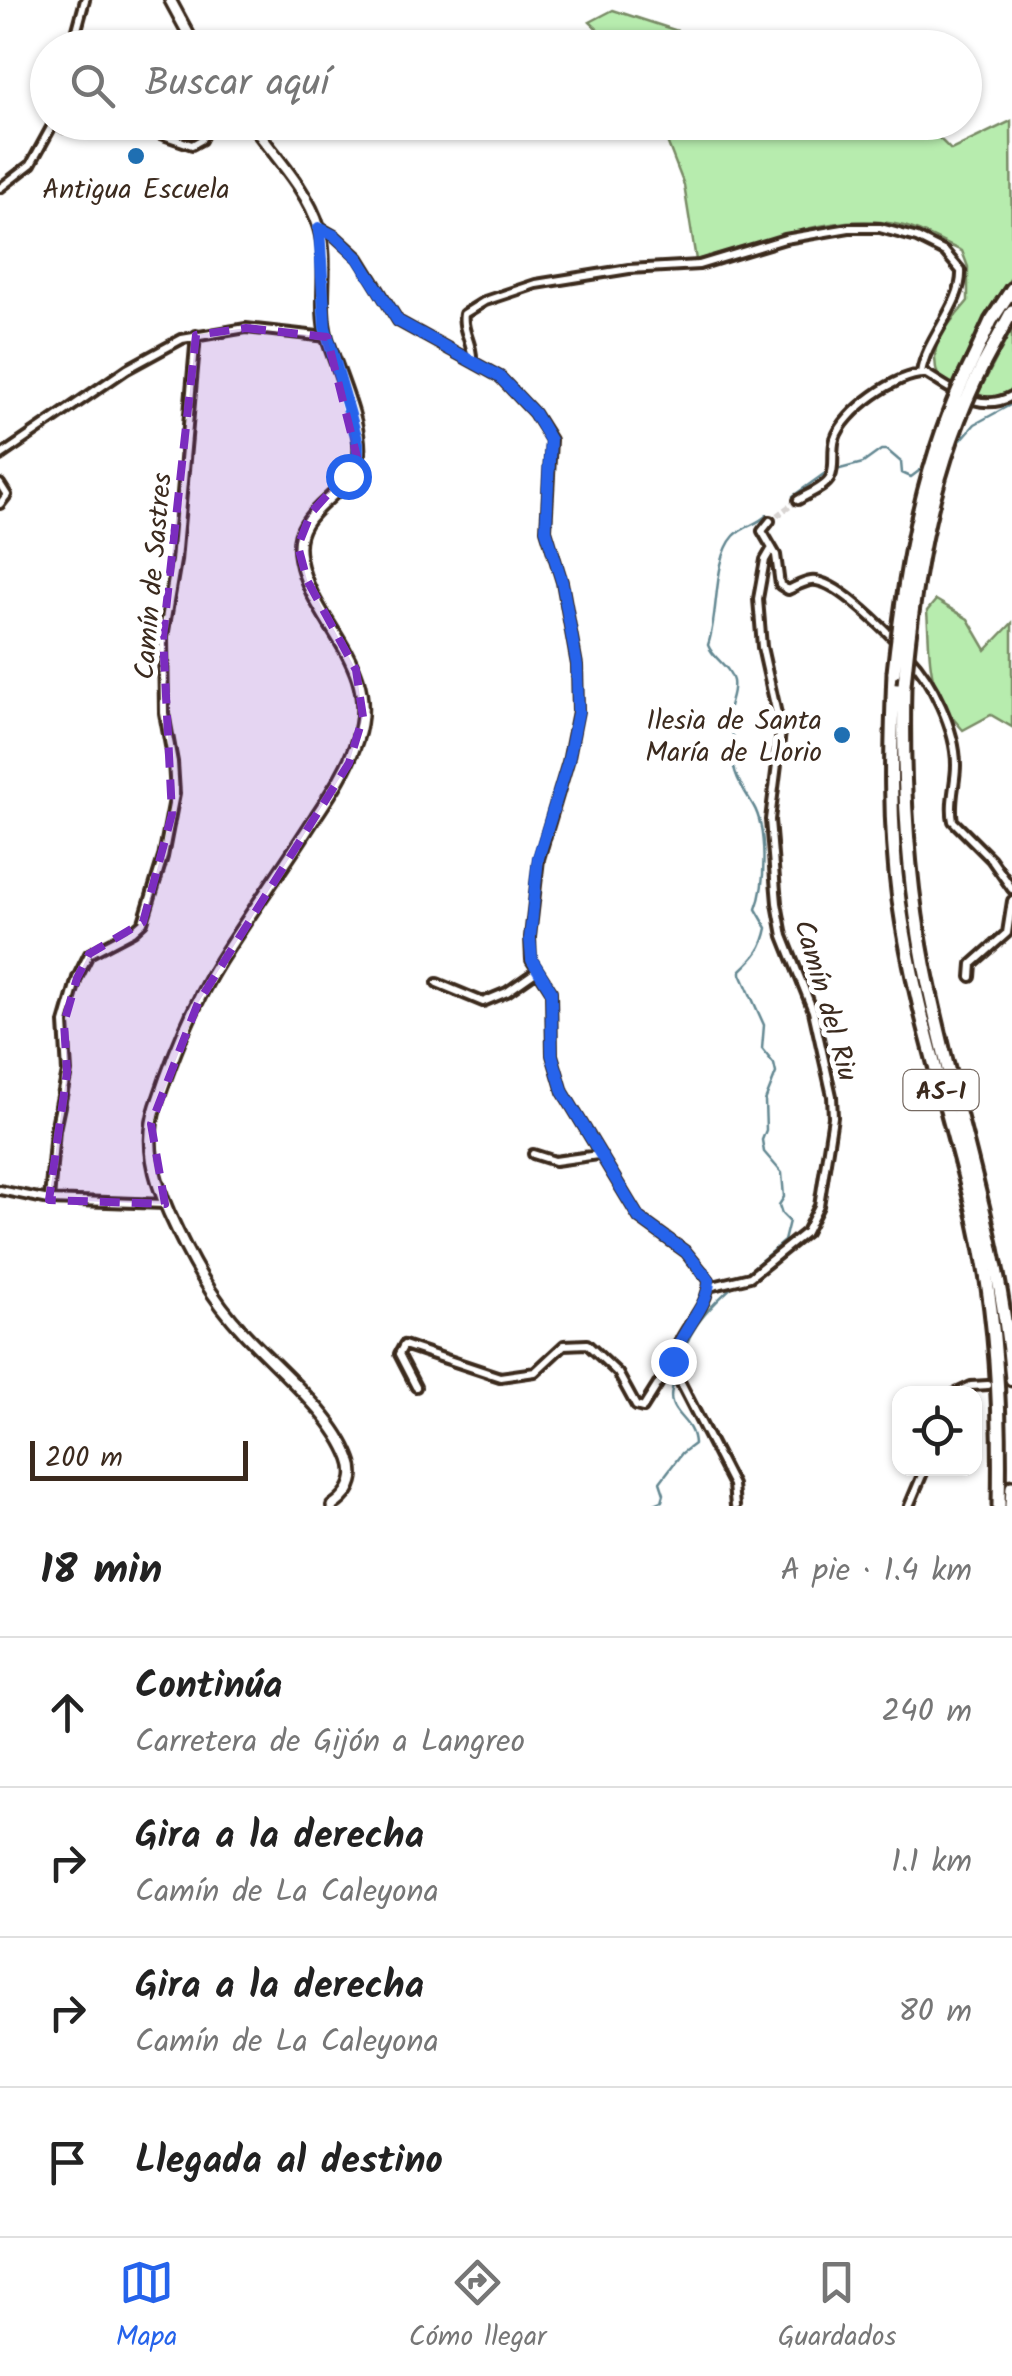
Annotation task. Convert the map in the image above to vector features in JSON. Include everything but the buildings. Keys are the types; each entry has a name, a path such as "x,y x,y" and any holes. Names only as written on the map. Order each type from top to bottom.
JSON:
{"highway":[{"name":"AS-I","path":"1012,290 991,321 928,514 910,609 902,764 913,900 938,1031 988,1218 1005,1307 1012,1379"},
{"name":"AS-I","path":"998,1506 1000,1409 992,1308 976,1221 926,1035 900,902 890,766 894,672 904,581 917,513 943,428 978,362 1012,311"},
{"path":"1011,1506 1012,1487"}],"street":[{"path":"76,30 84,0"},
{"path":"170,0 186,30"},
{"path":"0,188 31,164 44,140"},
{"path":"177,140 192,145 201,140"},
{"path":"263,140 309,206 319,228 322,310 354,424 358,461 311,514 302,528 298,546 307,580 356,670 363,694 363,717 342,776 216,966 156,1106 150,1150 165,1204 200,1276 219,1304 304,1394 344,1446 351,1461 352,1481 348,1491 332,1506"},
{"path":"319,228 335,236 358,258 398,321 500,377 534,413 550,440 547,537 562,582 578,675 576,725 538,858 530,950 537,972 551,991 552,1055 557,1077 598,1154 639,1218 686,1252 707,1274 709,1287 707,1297 679,1341 673,1361 645,1406 638,1408 618,1373 587,1344 564,1345 535,1372 500,1377 404,1344 399,1354 416,1387"},
{"path":"472,362 472,347 463,320 467,310 474,306 553,280 699,265 786,239 849,228 897,231 953,258 962,279 927,351 921,374"},
{"path":"0,456 127,370 196,335 246,328 327,337"},
{"name":"Camín de Sastres","path":"48,1200 55,1130 67,1072 64,1022 76,978 90,954 142,922 172,814 173,762 164,713 163,637 176,561 196,335"},
{"path":"798,500 828,481 835,439 848,414 905,377 921,374 976,402 1000,402 1012,396"},
{"path":"0,484 7,494 0,504"},
{"path":"770,520 762,531 777,559 780,585 788,590 812,581 833,588 857,605 914,660 938,703 955,756 953,821 991,860 1012,889"},
{"name":"Camín del Riu","path":"709,1287 740,1279 806,1232 819,1206 834,1118 813,1011 783,936 777,903 770,820 780,732 762,647 758,600 765,560 772,548"},
{"path":"971,977 972,964 1007,933 1012,901"},
{"path":"437,983 483,1002 537,972"},
{"path":"533,1154 555,1161 598,1154"},
{"path":"0,1190 48,1200 165,1204"},
{"path":"673,1361 674,1372 733,1485 735,1506"},
{"path":"971,1386 988,1385"},
{"path":"909,1506 922,1476"}],"highlighted area":[{"path":"246,328 327,337 358,461 311,513 298,546 307,580 356,670 363,717 349,763 198,1003 151,1124 165,1204 49,1200 67,1072 64,1023 77,978 89,954 143,922 172,814 163,637 196,335"}],"green space":[{"path":"613,10 675,30 598,30 590,22"},
{"path":"1011,121 1012,275 952,386 938,376 935,353 941,335 968,301 968,267 962,251 904,226 852,222 799,231 696,260 684,185 667,140 941,140 951,150 972,140 982,140 982,135"},
{"path":"1012,329 1012,389 996,397 978,394"},
{"path":"936,600 968,619 986,650 1012,623 1012,727 991,715 963,730 942,702 932,675 927,611"}],"waterway":[{"path":"955,447 975,424 1012,404"},
{"path":"836,470 863,463 881,450 887,450 901,462 902,473 911,477 928,464"},
{"path":"793,496 828,471"},
{"path":"743,1276 784,1241 789,1221 779,1205 784,1197 782,1173 764,1152 762,1140 766,1130 765,1101 776,1073 762,1049 764,1025 741,974 761,946 767,928 756,909 763,871 763,841 758,815 733,763 734,738 728,712 733,681 708,645 727,546 734,536 767,515"},
{"path":"679,1373 685,1346 697,1324 734,1285"},
{"path":"650,1506 662,1501 660,1482 694,1444 688,1426 674,1408 671,1392 675,1380"}],"tunnel":[{"path":"770,521 798,500"}],"place":[{"name":"Antigua Escuela","path":"136,156"},
{"name":"Ilesia de Santa María de Llorio","path":"842,735"}],"route":[{"path":"348,476 358,461 358,443 325,327 319,228 335,236 358,258 402,325 489,369 547,430 552,448 546,530 562,582 577,665 578,712 568,762 538,858 530,950 534,966 551,991 552,1055 563,1092 639,1218 686,1252 707,1274 709,1292 679,1341 673,1361"}]}
